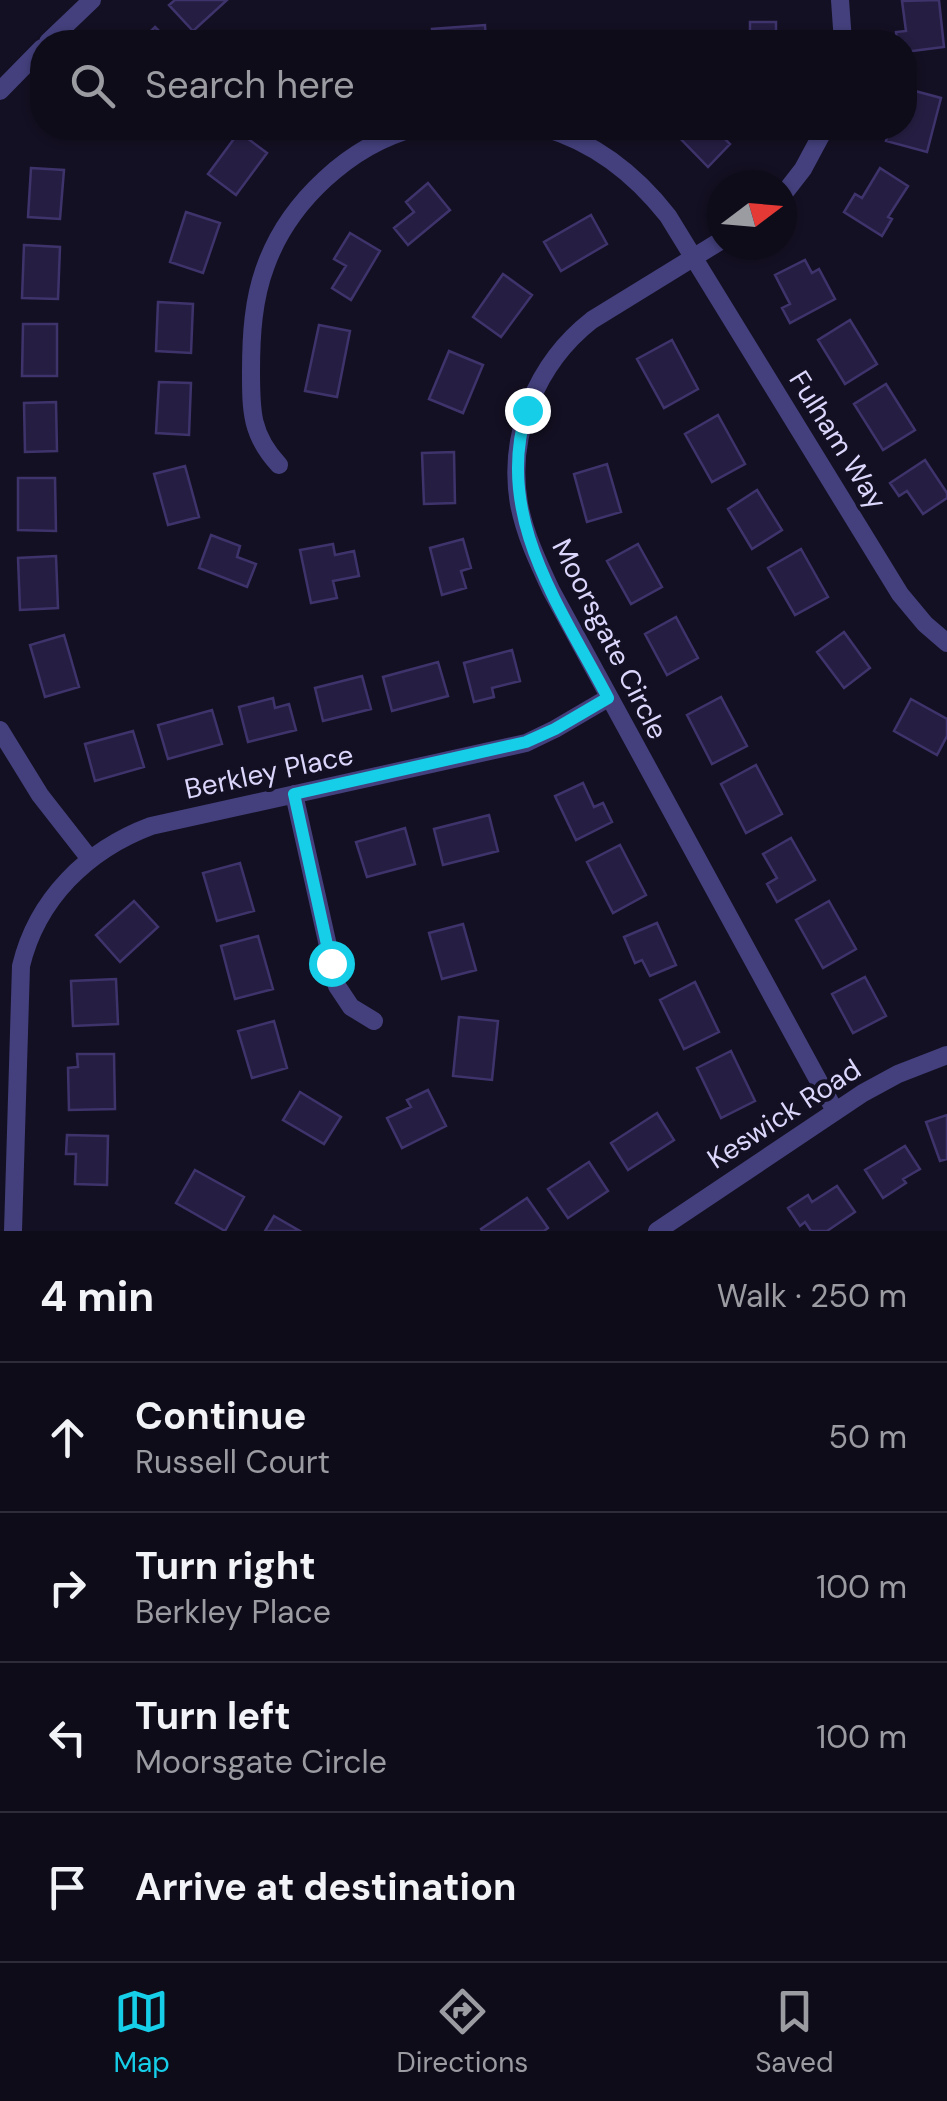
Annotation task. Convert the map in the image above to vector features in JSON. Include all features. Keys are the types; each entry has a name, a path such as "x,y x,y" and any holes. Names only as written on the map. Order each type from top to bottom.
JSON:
{"street":[{"path":"61,30 92,0"},
{"path":"840,0 842,30"},
{"path":"0,91 30,60"},
{"path":"279,465 259,437 251,404 253,317 266,263 301,206 334,172 367,148 386,140"},
{"name":"Fulham Way","path":"579,140 632,176 668,216 900,594 947,643"},
{"path":"797,177 819,140"},
{"name":"Moorsgate Circle","path":"707,249 605,312 580,330 556,358 535,390 520,432 519,506 527,536 551,590 835,1111"},
{"name":"Berkley Place","path":"14,1231 21,966 42,913 65,882 90,859 104,848 151,826 526,742 608,698"},
{"path":"0,730 27,776 90,859"},
{"path":"294,794 337,986 351,1007 374,1021"},
{"name":"Keswick Road","path":"658,1231 835,1111 898,1074 947,1055"}],"building":[{"path":"175,0 227,0 194,30 169,5"},
{"path":"939,0 944,47 917,50 917,30 906,30 902,1"},
{"path":"750,22 776,22 776,30 750,30"},
{"path":"485,25 485,30 432,30"},
{"path":"917,92 941,98 927,152 886,141 917,140"},
{"path":"233,140 250,140 267,153 236,195 208,174"},
{"path":"682,140 726,140 730,144 708,167"},
{"path":"31,168 64,170 60,219 28,217"},
{"path":"880,168 908,186 888,217 892,219 882,236 844,212 855,194 862,198"},
{"path":"428,183 450,210 408,245 394,228 414,212 406,202"},
{"path":"186,212 220,223 203,273 170,262"},
{"path":"591,215 607,244 561,271 544,242"},
{"path":"350,233 380,251 351,300 332,288 346,266 334,259"},
{"path":"24,245 60,247 58,299 22,298"},
{"path":"805,260 812,273 819,269 835,299 790,323 782,308 790,304 775,275"},
{"path":"503,274 532,295 501,337 473,317"},
{"path":"158,302 193,304 191,353 156,351"},
{"path":"850,320 877,364 845,384 818,340"},
{"path":"23,324 57,324 57,376 22,376"},
{"path":"319,325 350,331 337,397 305,391"},
{"path":"672,340 698,389 664,408 637,359"},
{"path":"449,351 483,365 463,413 429,399"},
{"path":"159,382 191,383 189,435 156,433"},
{"path":"886,384 915,430 883,450 854,404"},
{"path":"56,402 57,451 25,452 24,403"},
{"path":"718,415 745,464 712,482 685,434"},
{"path":"454,452 455,503 424,504 422,453"},
{"path":"925,460 947,498 923,514 907,491 899,496 890,483"},
{"path":"607,464 621,512 587,522 574,474"},
{"path":"185,466 199,517 168,525 154,474"},
{"path":"18,478 55,478 56,531 18,530"},
{"path":"757,490 782,530 752,549 728,509"},
{"path":"211,535 240,546 237,557 256,564 247,587 199,568"},
{"path":"463,539 471,568 461,571 466,588 442,595 430,548"},
{"path":"333,544 335,555 354,551 359,576 333,581 337,598 311,603 300,550"},
{"path":"638,544 662,587 631,604 607,561"},
{"path":"801,549 828,597 795,615 768,568"},
{"path":"56,556 58,608 20,610 18,558"},
{"path":"676,617 698,658 667,675 645,634"},
{"path":"844,632 870,668 844,688 817,652"},
{"path":"64,635 79,687 45,697 30,645"},
{"path":"512,650 520,681 492,688 494,697 474,702 464,663"},
{"path":"438,662 448,696 392,711 383,677"},
{"path":"362,676 371,709 323,721 315,688"},
{"path":"721,697 747,746 712,764 687,715"},
{"path":"273,698 275,708 289,704 296,730 248,742 239,707"},
{"path":"911,699 947,719 947,736 937,755 894,731"},
{"path":"212,710 222,744 168,759 158,725"},
{"path":"133,731 144,767 95,781 85,744"},
{"path":"756,765 782,814 746,833 721,784"},
{"path":"583,783 594,807 603,803 612,822 576,840 555,796"},
{"path":"489,815 498,851 443,865 434,829"},
{"path":"405,828 415,864 367,877 356,842"},
{"path":"791,838 815,880 777,902 767,884 777,878 763,854"},
{"path":"620,845 646,895 613,913 587,862"},
{"path":"240,863 254,911 217,921 203,873"},
{"path":"134,901 158,927 120,962 96,935"},
{"path":"829,901 856,949 823,968 796,920"},
{"path":"657,923 676,965 650,976 642,960 635,963 624,937"},
{"path":"463,924 476,970 442,979 429,933"},
{"path":"258,936 273,989 235,999 221,946"},
{"path":"865,977 886,1016 853,1033 832,994"},
{"path":"116,979 118,1024 73,1026 71,981"},
{"path":"695,982 719,1032 684,1049 660,1000"},
{"path":"459,1017 498,1021 492,1080 453,1076"},
{"path":"274,1021 287,1068 252,1078 238,1031"},
{"path":"731,1051 755,1101 721,1118 697,1068"},
{"path":"77,1054 114,1054 115,1109 69,1110 68,1068 78,1067"},
{"path":"428,1090 446,1126 402,1148 387,1118 411,1107 407,1100"},
{"path":"300,1092 341,1117 324,1144 283,1120"},
{"path":"657,1113 674,1140 628,1170 611,1143"},
{"path":"947,1115 947,1159 940,1161 926,1122"},
{"path":"67,1135 108,1136 107,1185 75,1184 76,1154 66,1154"},
{"path":"905,1146 920,1169 883,1198 865,1170"},
{"path":"589,1162 608,1191 568,1218 548,1189"},
{"path":"195,1170 244,1197 225,1231 176,1203"},
{"path":"837,1186 855,1212 827,1231 811,1231 805,1222 800,1226 788,1208 808,1195 812,1202"},
{"path":"527,1198 548,1228 544,1231 482,1231 481,1229"},
{"path":"274,1216 300,1231 265,1231"}],"route":[{"path":"331,963 294,794 511,747 555,729 608,698 527,536 517,483 520,432 527,410"}]}
